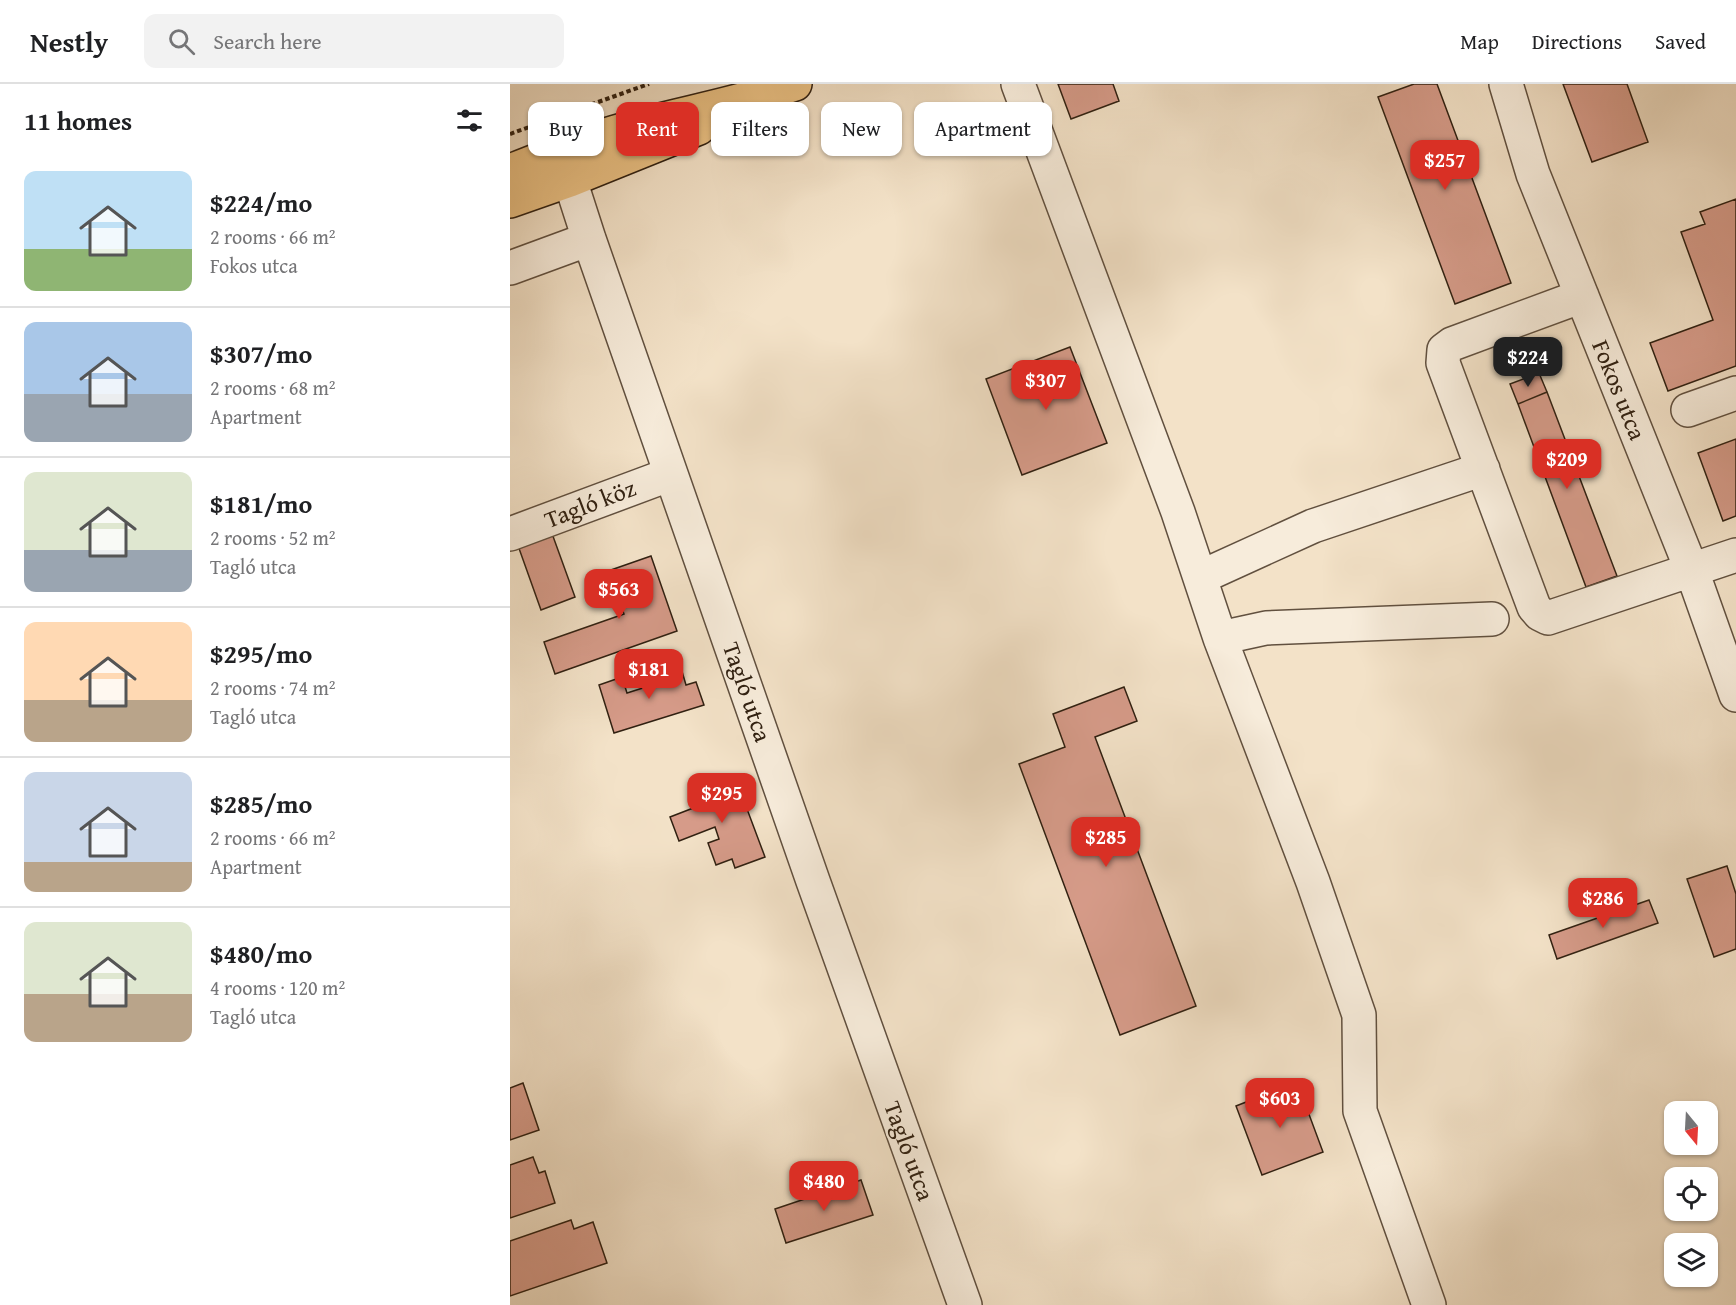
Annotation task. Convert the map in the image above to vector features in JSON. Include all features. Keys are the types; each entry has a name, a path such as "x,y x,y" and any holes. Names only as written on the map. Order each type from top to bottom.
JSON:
{"main road":[{"path":"510,171 596,138 785,88"},
{"path":"510,201 570,180 697,129 785,88"}],"street":[{"path":"1018,84 1201,577 1220,638 1313,882 1359,1015 1360,1111 1429,1305"},
{"name":"Fokos utca","path":"1506,84 1533,174 1692,571 1736,694"},
{"name":"Tagló utca","path":"570,180 813,881 965,1305"},
{"path":"510,268 589,239"},
{"path":"1582,296 1452,344 1444,350 1443,363 1534,607 1548,618 1736,555"},
{"path":"1688,410 1736,393"},
{"path":"1201,577 1313,526 1483,469"},
{"name":"Tagló köz","path":"510,534 671,474"},
{"path":"1220,638 1266,628 1492,620"}],"building":[{"path":"1058,84 1113,84 1119,101 1071,119"},
{"path":"1414,84 1437,84 1511,283 1455,304 1378,97"},
{"path":"1563,84 1627,84 1648,142 1592,162"},
{"path":"1736,199 1736,366 1668,391 1650,343 1713,320 1681,232 1705,224 1700,212"},
{"path":"1070,347 1107,443 1022,475 986,379"},
{"path":"1539,373 1547,392 1518,404 1510,384"},
{"path":"1547,392 1617,576 1586,587 1518,404"},
{"path":"1736,439 1736,516 1723,521 1698,453"},
{"path":"550,528 575,597 541,610 516,540"},
{"path":"651,556 677,631 555,674 544,642 624,614 608,571"},
{"path":"681,668 686,685 696,682 704,705 614,733 599,685 622,677 627,693 646,687 644,680"},
{"path":"1124,687 1137,721 1095,737 1196,1006 1120,1035 1019,764 1065,747 1053,714"},
{"path":"735,777 765,857 735,868 732,859 716,865 708,843 719,839 715,827 679,841 670,817 701,805 696,792"},
{"path":"1727,866 1736,894 1736,949 1714,957 1687,879"},
{"path":"1649,900 1658,923 1557,959 1549,935"},
{"path":"1297,1082 1323,1152 1262,1175 1236,1106"},
{"path":"523,1083 539,1130 510,1140 510,1088"},
{"path":"533,1157 539,1173 545,1171 555,1203 510,1218 510,1165"},
{"path":"861,1180 873,1215 786,1243 775,1209"},
{"path":"571,1220 574,1229 593,1222 607,1263 510,1296 510,1241"}]}
